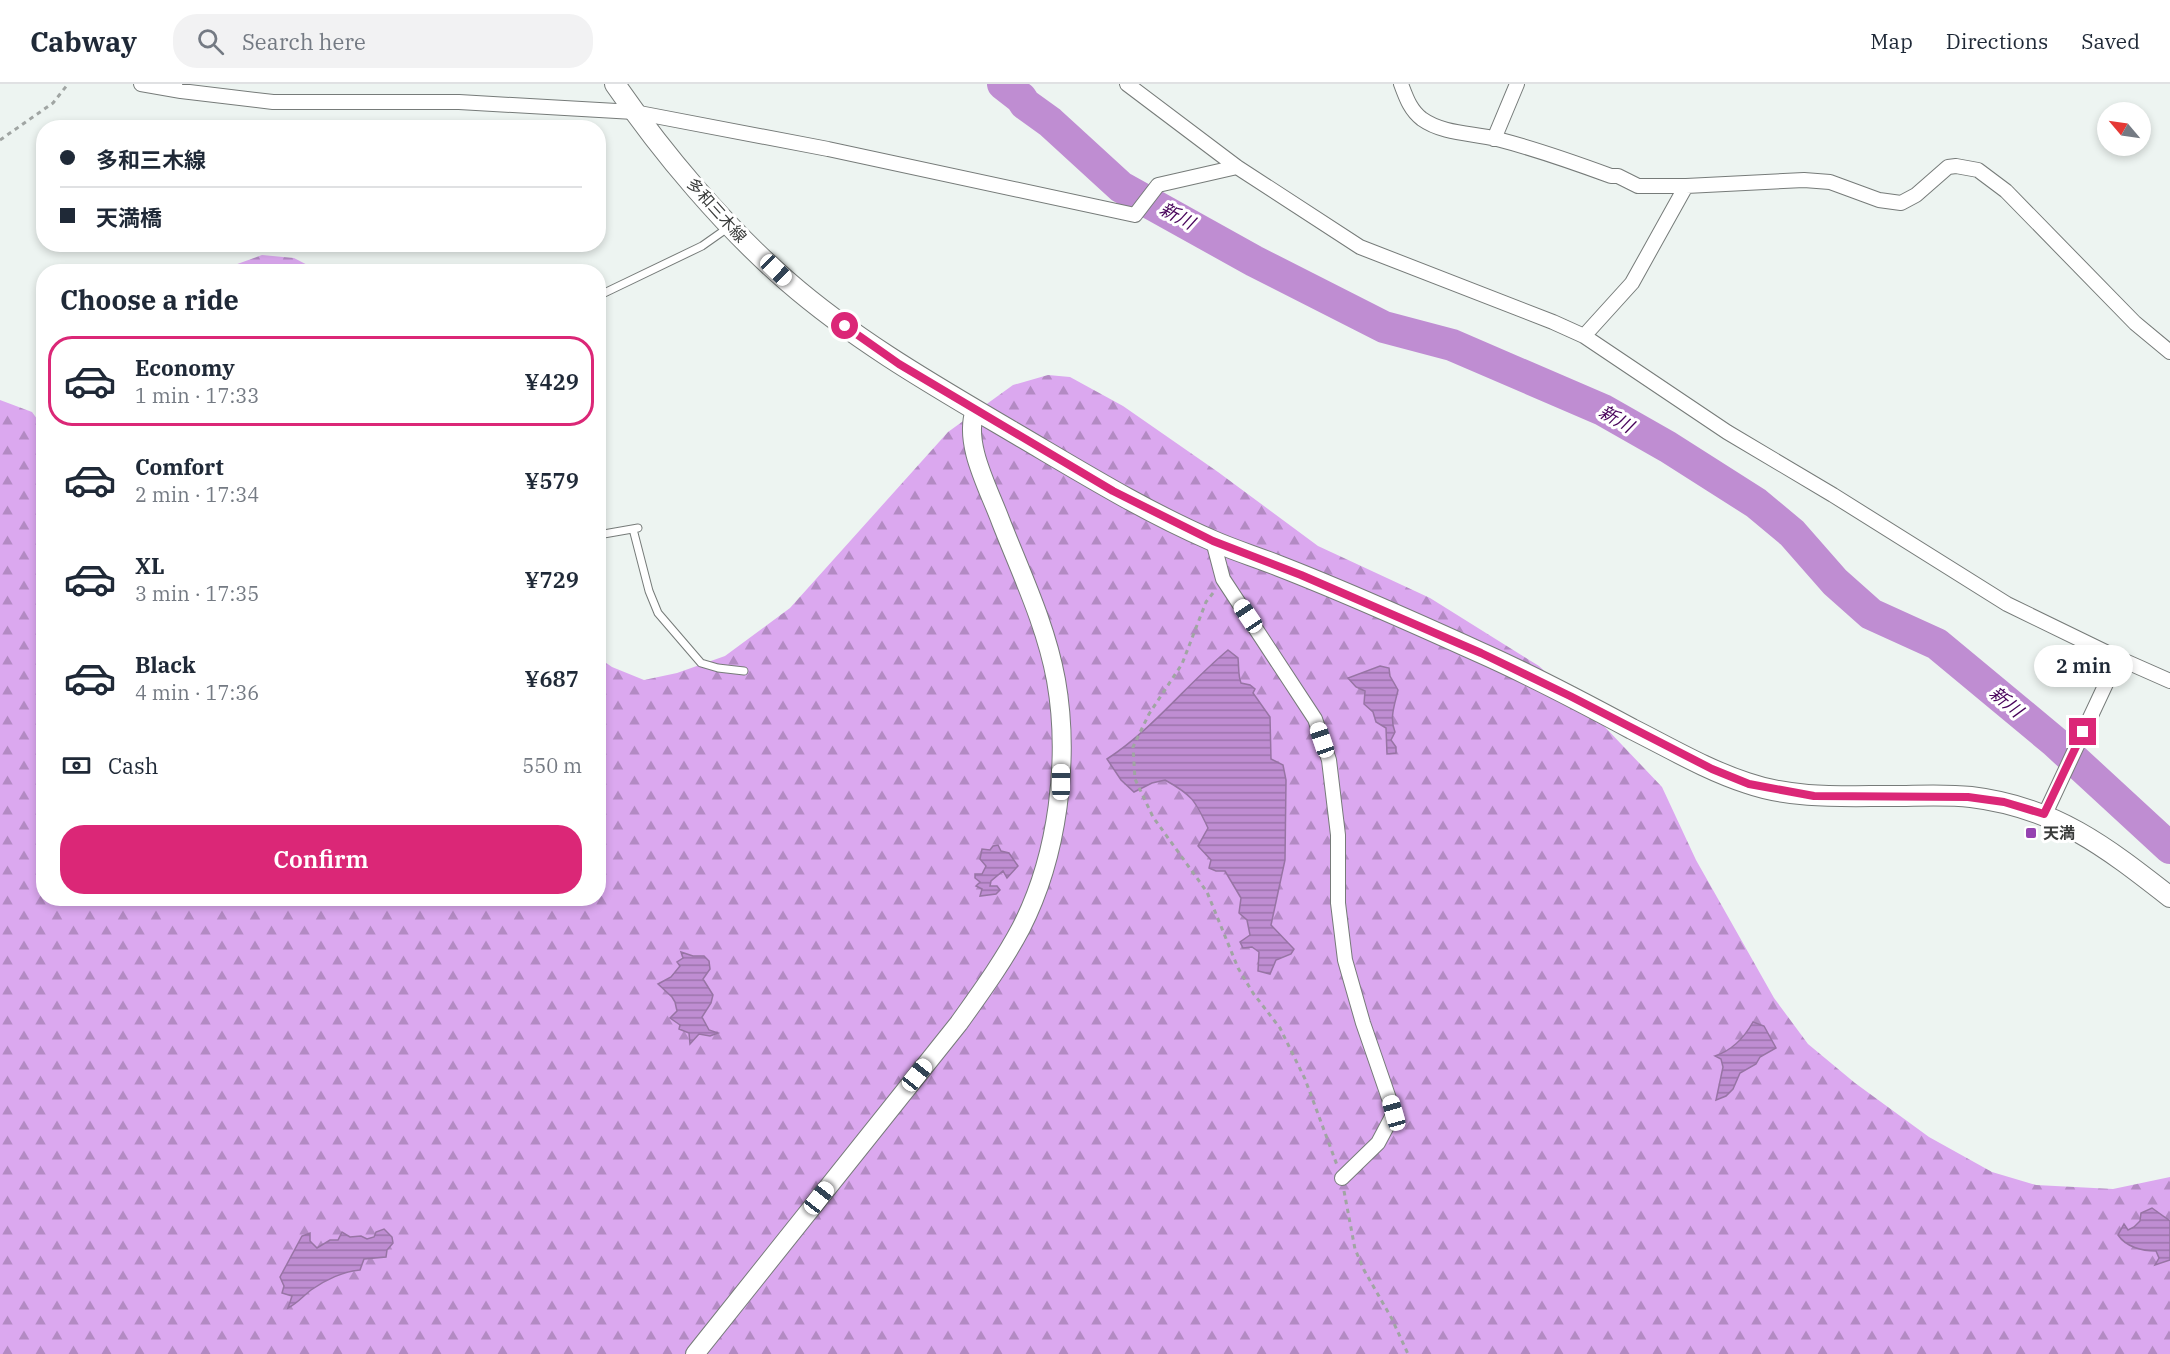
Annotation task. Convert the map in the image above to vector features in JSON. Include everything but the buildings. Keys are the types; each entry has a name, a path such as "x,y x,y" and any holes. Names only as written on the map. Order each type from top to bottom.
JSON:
{"main road":[{"name":"多和三木線","path":"615,84 665,152 731,226 788,282 899,364 1113,491 1213,541 1301,575 1481,653 1712,769 1749,784 1814,796 1968,797 2004,802 2044,814 2107,848 2170,897"}],"street":[{"path":"141,84 273,102 459,102 634,112 828,149 1135,214 1158,185 1237,167"},
{"path":"1127,84 1237,167 1360,247 1584,336 1727,432 1833,495 2007,604 2170,681"},
{"path":"1401,84 1409,104 1422,119 1451,131 1494,139 1553,155 1611,176 1618,176 1638,186 1804,180 1830,182 1879,200 1901,203 1916,195 1948,167 1978,170 2006,192 2134,323 2170,352"},
{"path":"1494,139 1517,84"},
{"path":"1584,336 1632,283 1686,186"},
{"path":"695,1354 959,1023 999,968 1022,926 1040,880 1052,835 1061,782 1061,725 1056,680 1040,622 982,473 971,438 971,421 975,410"},
{"path":"1213,541 1223,579 1315,719 1329,760 1338,835 1338,903 1346,960 1394,1113 1378,1143 1342,1178"},
{"path":"2044,814 2118,658"}],"lane":[{"path":"606,292 702,246 731,226"},
{"path":"606,534 636,528 649,591 658,613 701,663 718,668 744,671"}],"path":[{"path":"0,140 53,103 68,84"},
{"path":"1223,579 1206,602 1182,664 1149,714 1133,747 1136,779 1153,817 1207,892 1238,968 1280,1028 1305,1079 1342,1178 1355,1249 1408,1354"}],"green space":[{"path":"262,255 294,258 306,264 237,264"},
{"path":"1048,375 1070,377 1123,406 1318,546 1430,598 1539,666 1603,725 1662,787 1696,860 1774,998 1808,1044 1855,1083 1929,1137 1992,1172 2036,1185 2113,1189 2170,1177 2170,1354 0,1354 0,400 32,412 36,417 36,906 606,906 606,663 644,680 677,673 725,656 790,608 948,432 1013,385"}],"shaded area":[{"path":"1228,650 1238,658 1241,683 1255,689 1253,693 1270,717 1271,759 1283,765 1286,780 1285,860 1271,925 1294,949 1291,954 1276,960 1270,974 1258,971 1259,952 1252,947 1243,948 1240,942 1250,935 1247,920 1239,913 1241,898 1225,871 1209,868 1211,860 1198,846 1208,828 1196,804 1187,794 1165,780 1152,783 1134,792 1121,780 1107,759 1154,721"},
{"path":"1380,666 1389,668 1390,676 1398,690 1393,716 1395,732 1391,740 1396,747 1396,753 1387,754 1386,728 1376,722 1373,712 1364,704 1365,691 1356,687 1348,678"},
{"path":"998,845 1001,851 1009,853 1018,866 1007,878 1003,871 991,881 990,886 997,886 1000,890 996,894 980,896 982,889 976,886 980,882 975,878 975,874 982,874 986,866 980,859 982,849 990,850 993,846"},
{"path":"681,952 693,956 704,956 709,961 710,969 703,979 713,995 702,1017 709,1030 718,1033 710,1036 699,1034 690,1044 689,1033 679,1029 680,1025 670,1018 677,1011 675,1002 658,984 671,977 680,966 677,962 683,958"},
{"path":"1753,1022 1764,1026 1776,1048 1740,1073 1733,1089 1726,1096 1716,1100 1723,1067 1721,1059 1715,1056 1737,1043"},
{"path":"2152,1208 2170,1221 2170,1260 2155,1265 2159,1258 2156,1251 2135,1248 2125,1243 2118,1235 2124,1224 2128,1230 2134,1227 2140,1221 2141,1213"},
{"path":"384,1229 392,1237 393,1243 387,1250 386,1257 364,1259 360,1270 341,1274 328,1280 288,1308 292,1296 282,1293 284,1286 280,1277 302,1236 310,1233 310,1241 317,1248 330,1240 338,1240 342,1232 350,1237 361,1236 367,1239 374,1237 376,1232"}],"waterway":[{"name":"新川","path":"1003,84 1050,122 1121,187 1254,261 1384,327 1452,345 1603,410 1668,447 1756,503 1792,533 1835,582 1871,614 1937,644 2055,742 2170,848"}],"place":[{"name":"天満","path":"2031,833"}],"route":[{"path":"845,326 899,364 1113,491 1213,541 1367,602 1481,653 1712,769 1749,784 1782,792 1814,796 1968,797 2004,802 2044,814 2083,732"}]}
